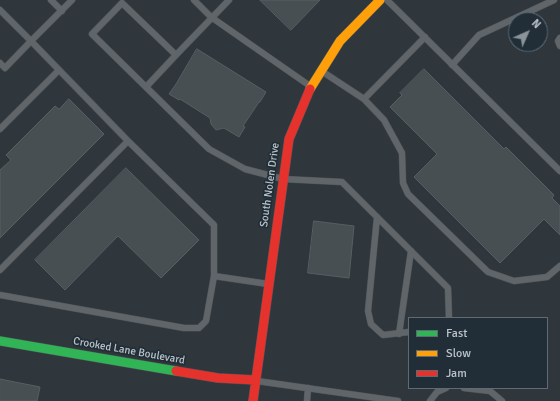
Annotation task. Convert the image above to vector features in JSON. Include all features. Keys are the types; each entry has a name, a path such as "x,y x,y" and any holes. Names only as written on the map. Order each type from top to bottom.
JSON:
{"street":[{"name":"South Nolen Drive","path":"253,401 288,139 311,87 340,41 380,0"},
{"name":"Crooked Lane Boulevard","path":"0,341 218,378 255,380"}],"lane":[{"path":"51,0 62,11"},
{"path":"0,73 72,0"},
{"path":"194,0 211,17 311,87"},
{"path":"146,87 211,17 229,0"},
{"path":"387,0 560,171"},
{"path":"452,65 479,35 554,0"},
{"path":"176,55 122,3 92,34 209,149 245,169 283,179 342,182 448,288 449,317"},
{"path":"0,10 128,141 214,225 214,276 206,321 199,328 184,328 0,295"},
{"path":"364,99 425,38"},
{"path":"560,38 558,41 560,46"},
{"path":"0,63 5,68"},
{"path":"0,129 59,70"},
{"path":"321,71 364,99 384,120 402,153 403,183 408,194 488,272 514,281 547,277 560,266"},
{"path":"0,270 128,141"},
{"path":"377,217 368,311 371,324 383,335 408,332"},
{"path":"399,334 411,251"},
{"path":"214,276 269,285"},
{"path":"255,380 398,401"},
{"path":"307,401 308,388"},
{"path":"430,401 437,392 444,389"},
{"path":"473,389 490,391 502,401"}],"building":[{"path":"260,0 320,0 291,30"},
{"path":"197,49 266,92 243,126 245,127 239,137 224,128 216,130 211,124 210,118 180,99 179,100 169,94"},
{"path":"424,69 504,149 506,147 554,195 552,198 560,206 560,235 544,219 500,263 414,177 437,154 390,107 402,95 400,93"},
{"path":"69,99 104,134 0,238 0,170 11,160 6,155 55,106 59,109"},
{"path":"126,168 199,240 161,278 118,236 65,290 35,260"},
{"path":"314,221 354,226 349,278 308,273"},
{"path":"0,379 40,387 37,401 0,401"}],"traffic: fast":[{"path":"0,341 176,371"}],"traffic: slow":[{"path":"310,89 340,41 380,0"}],"traffic: jam":[{"path":"253,401 289,139 310,89"},
{"path":"176,371 218,378 255,380"}]}
